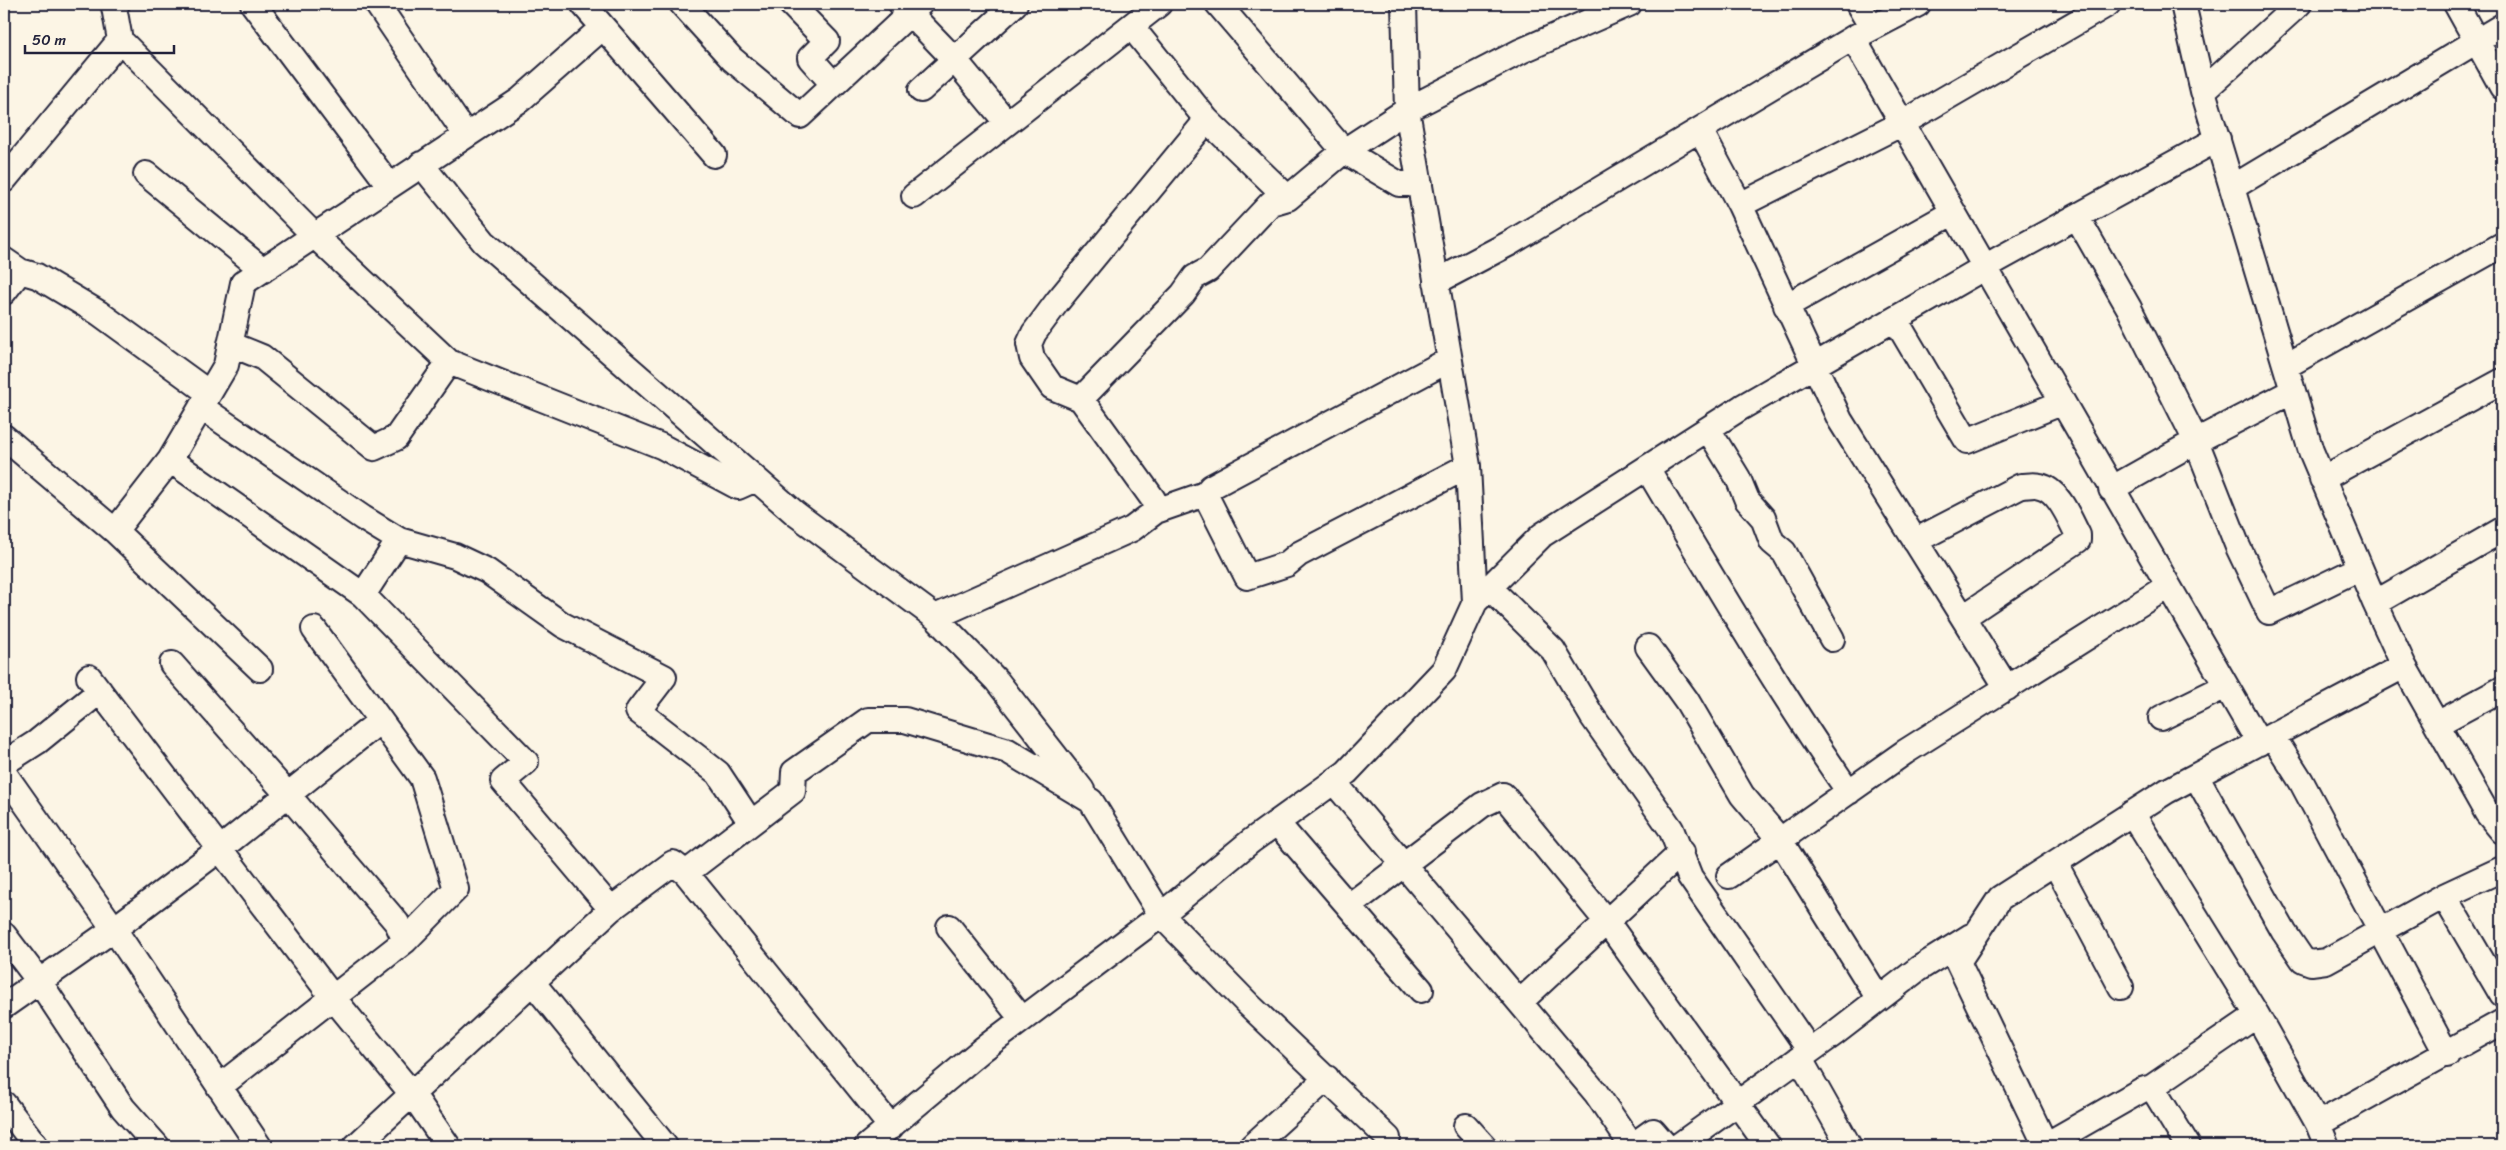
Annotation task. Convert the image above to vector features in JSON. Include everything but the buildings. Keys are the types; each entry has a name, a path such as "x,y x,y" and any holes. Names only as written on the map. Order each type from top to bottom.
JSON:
{"street":[{"path":"253,4 389,185"},
{"path":"377,4 466,135"},
{"path":"583,4 714,155"},
{"path":"682,4 732,59 800,116 910,7 1007,124"},
{"path":"791,4 827,41 810,58 833,84"},
{"path":"920,90 1015,4"},
{"path":"914,196 1159,4"},
{"path":"1218,4 1344,151 1399,184 1420,184"},
{"path":"1404,4 1407,110 1468,466 1482,595 1553,650 1592,716 1671,829 1682,852 1690,877 1805,1055 1849,1146"},
{"path":"1081,399 1184,294 1195,277 1208,270 1270,203 1288,198 1344,151 1407,110 1521,50 1629,4"},
{"path":"1858,4 1862,33 1901,124 2226,686 2268,738 2277,742 2301,781 2379,932 2446,1055"},
{"path":"1436,282 1510,243 1862,33 1918,4"},
{"path":"1740,205 1901,124 2108,4"},
{"path":"2183,4 2203,91 2311,451 2375,604 2404,666 2487,813 2502,831"},
{"path":"2203,91 2299,4"},
{"path":"2456,4 2502,87"},
{"path":"111,5 120,40 314,235 449,362 660,446 738,487 756,479"},
{"path":"1131,26 1207,120 1288,198"},
{"path":"2233,187 2502,26"},
{"path":"115,531 170,460 226,366 243,283 520,100 603,27"},
{"path":"4,180 120,40"},
{"path":"1156,512 1153,498 1081,399 1052,387 1041,373 1032,358 1030,344 1034,333 1057,302 1207,120"},
{"path":"1700,130 1740,205 1840,420 1915,541 1965,616 2007,688"},
{"path":"867,1146 983,1049 1161,915 1277,822 1347,772 1444,670 1482,595 1542,535 1708,429 1814,366 1983,268 2218,139"},
{"path":"421,164 484,242 796,514 934,617 997,681 1090,801 1161,915 1248,1004 1388,1138"},
{"path":"146,174 263,270"},
{"path":"1786,306 1952,213"},
{"path":"2077,217 2129,308 2196,441 2238,547 2269,612 2360,568"},
{"path":"2286,366 2502,245"},
{"path":"4,292 12,266 37,276 99,313 205,400 363,518 400,540 456,556 487,571 563,625 664,677 638,711 718,773 751,823"},
{"path":"1895,319 1967,441 2061,402"},
{"path":"230,344 262,357 374,448 396,438 449,362"},
{"path":"934,617 1132,529 1156,512 1205,494 1211,487 1449,360"},
{"path":"2322,478 2502,381"},
{"path":"2111,489 2196,441 2293,391"},
{"path":"1708,429 1738,478 1747,500 1763,518 1772,542 1784,552 1832,639"},
{"path":"4,437 115,531 260,669"},
{"path":"170,460 363,596 410,641 526,762 503,781 611,909"},
{"path":"1205,494 1246,577 1287,564 1299,554 1468,466"},
{"path":"1647,468 1747,631 1761,660 1849,792"},
{"path":"1915,541 2021,486 2040,485 2048,489 2060,502 2078,535 2078,540 1965,616"},
{"path":"2375,604 2502,530"},
{"path":"363,596 400,540"},
{"path":"1728,876 1905,752 2168,586"},
{"path":"220,1087 334,999 405,941 456,889 422,778 314,629"},
{"path":"1648,647 1686,701 1742,796 1780,840 1879,999"},
{"path":"172,664 288,795 397,923 405,941"},
{"path":"2257,1015 2152,1087 2142,1090 2046,1146 1958,962 2000,898 2132,813 2196,776 2404,666"},
{"path":"4,763 37,742 95,684 334,999 413,1096 448,1146"},
{"path":"2161,718 2226,686"},
{"path":"2437,724 2502,689"},
{"path":"686,874 793,791 794,772 868,720 905,720 1008,751 1090,801"},
{"path":"4,1006 114,929 220,849 380,721"},
{"path":"4,773 114,929 259,1146"},
{"path":"2196,776 2269,906 2303,960 2311,963 2326,961 2444,896 2502,869"},
{"path":"1334,782 1596,1093 1632,1146 1654,1131 1679,1145 1805,1055 1918,969 1977,933"},
{"path":"1350,906 1482,805 1503,795 1607,922 1768,1146"},
{"path":"2132,813 2257,1015 2318,1124 2327,1146"},
{"path":"1277,822 1421,990"},
{"path":"1520,1002 1682,852"},
{"path":"356,1146 413,1096 611,909 673,863 686,874 891,1127"},
{"path":"2055,863 2121,987"},
{"path":"2444,896 2502,995"},
{"path":"949,927 1022,1019"},
{"path":"4,935 39,981 123,1108 157,1146"},
{"path":"533,983 665,1146"},
{"path":"2318,1124 2446,1055 2502,1022"},
{"path":"1252,1146 1327,1078"},
{"path":"2152,1087 2188,1146"},
{"path":"4,1104 36,1146"},
{"path":"1466,1126 1484,1146"}]}
